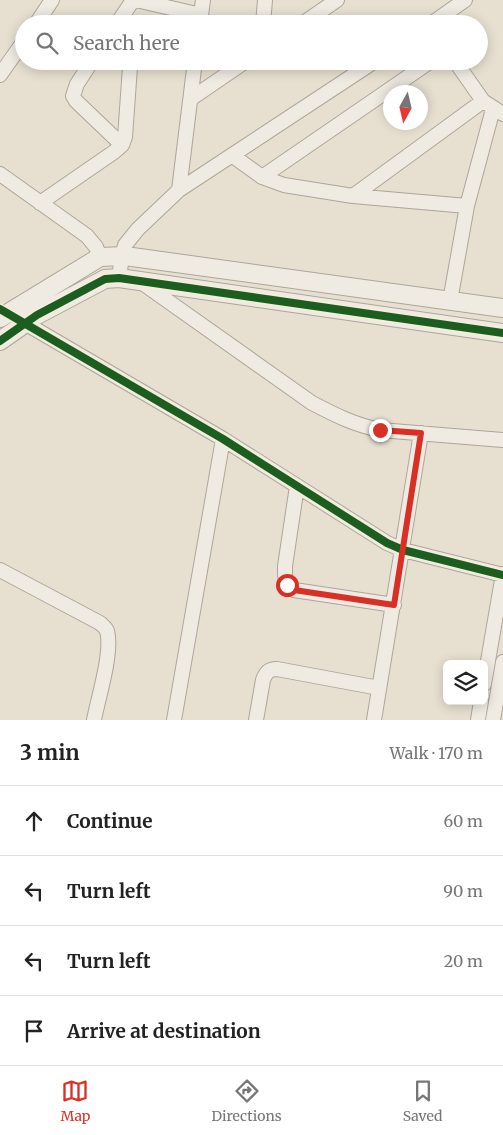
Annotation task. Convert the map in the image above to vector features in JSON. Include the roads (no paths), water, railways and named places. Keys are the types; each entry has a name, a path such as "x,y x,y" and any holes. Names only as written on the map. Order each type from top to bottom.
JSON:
{"street":[{"path":"42,15 52,0"},
{"path":"123,15 134,0 184,15"},
{"path":"201,15 203,0"},
{"path":"264,15 265,0"},
{"path":"315,15 337,0"},
{"path":"444,15 465,0"},
{"path":"0,75 15,54"},
{"path":"86,70 76,84 73,96 122,144"},
{"path":"40,203 114,152 122,144 125,137 130,70"},
{"path":"179,190 194,70"},
{"path":"192,98 233,70"},
{"path":"119,278 125,245 138,229 179,190 362,70"},
{"path":"262,178 418,70"},
{"path":"461,70 493,108"},
{"path":"353,196 493,108"},
{"path":"450,301 467,206 493,108"},
{"path":"233,156 262,178 284,185 353,196 467,206"},
{"path":"0,174 86,236 96,247 100,257"},
{"path":"2,313 100,257 122,256 503,308"},
{"path":"0,341 25,323 105,279 119,278 503,333"},
{"path":"138,280 312,403 341,419 380,430 503,440"},
{"path":"2,313 25,323 223,439 375,536 403,550 503,574 488,661"},
{"path":"374,720 421,433"},
{"path":"174,720 223,439"},
{"path":"297,486 285,566 287,585 294,590 394,605"},
{"path":"0,570 100,623 106,629 108,652 94,720"},
{"path":"497,714 503,662"},
{"path":"256,720 263,680 265,674 270,669 277,668 379,688"},
{"path":"478,720 480,705"}]}
